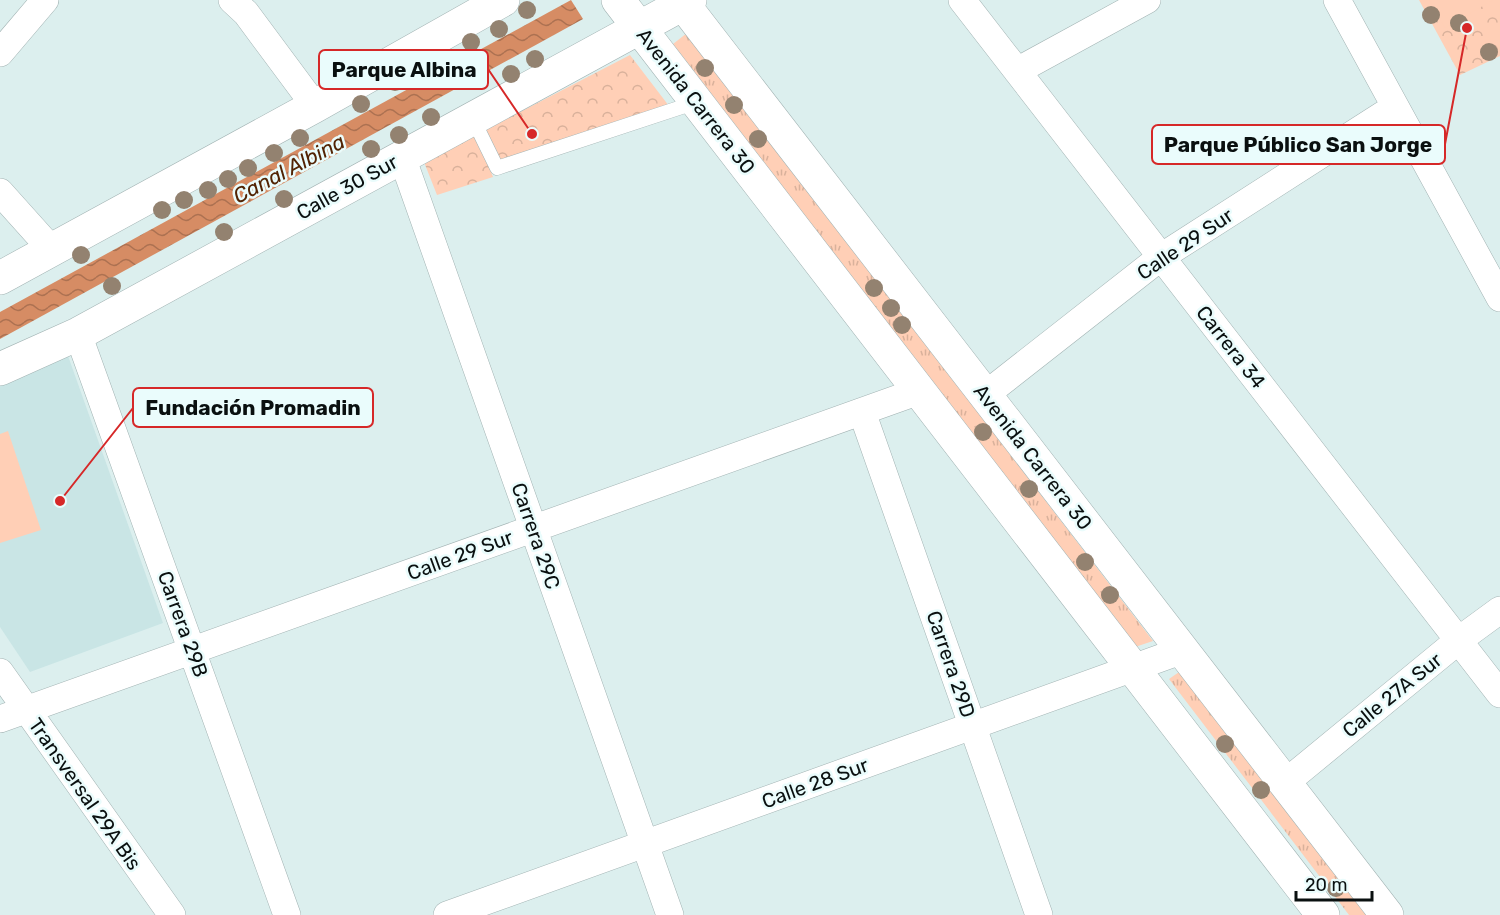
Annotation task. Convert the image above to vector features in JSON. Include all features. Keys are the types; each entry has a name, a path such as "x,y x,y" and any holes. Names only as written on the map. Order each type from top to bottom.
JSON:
{"main road":[{"path":"0,278 315,106 503,0"},
{"name":"Avenida Carrera 30","path":"618,0 1323,915"},
{"name":"Avenida Carrera 30","path":"684,1 1387,915"},
{"name":"Calle 30 Sur","path":"0,369 78,334 639,28 684,1"}],"street":[{"path":"0,53 45,0"},
{"path":"232,0 246,13 315,106"},
{"name":"Carrera 34","path":"962,0 1500,694"},
{"path":"1017,71 1147,0"},
{"path":"1336,0 1500,298"},
{"name":"Calle 29 Sur","path":"985,395 1161,257 1395,106"},
{"name":"Carrera 29C","path":"402,157 670,915"},
{"path":"0,192 52,250"},
{"name":"Carrera 29B","path":"78,334 287,915"},
{"name":"Calle 29 Sur","path":"0,719 919,391"},
{"name":"Carrera 29D","path":"862,412 1039,915"},
{"name":"Calle 27A Sur","path":"1285,783 1459,640 1500,610"},
{"name":"Calle 28 Sur","path":"447,915 1183,650"},
{"name":"Transversal 29A Bis","path":"0,672 172,915"}],"lane":[{"path":"473,118 497,168 697,102"}],"shaded area":[{"path":"67,353 163,623 30,672 0,627 0,380"}],"green space":[{"path":"1419,0 1500,0 1500,56 1460,75"},
{"path":"1429,0 1493,0 1445,28"},
{"path":"687,33 1153,641 1135,647 673,44"},
{"path":"630,55 669,106 489,167 493,177 437,195 424,162"},
{"path":"8,431 41,530 0,543 0,434"},
{"path":"1182,670 1369,915 1349,915 1169,679"}],"water":[{"name":"Canal Albina","path":"571,0 583,19 0,339 0,312"}],"place":[{"name":"Parque Público San Jorge","path":"1467,28"},
{"name":"Parque Albina","path":"532,134"},
{"name":"Fundación Promadin","path":"60,501"}]}
